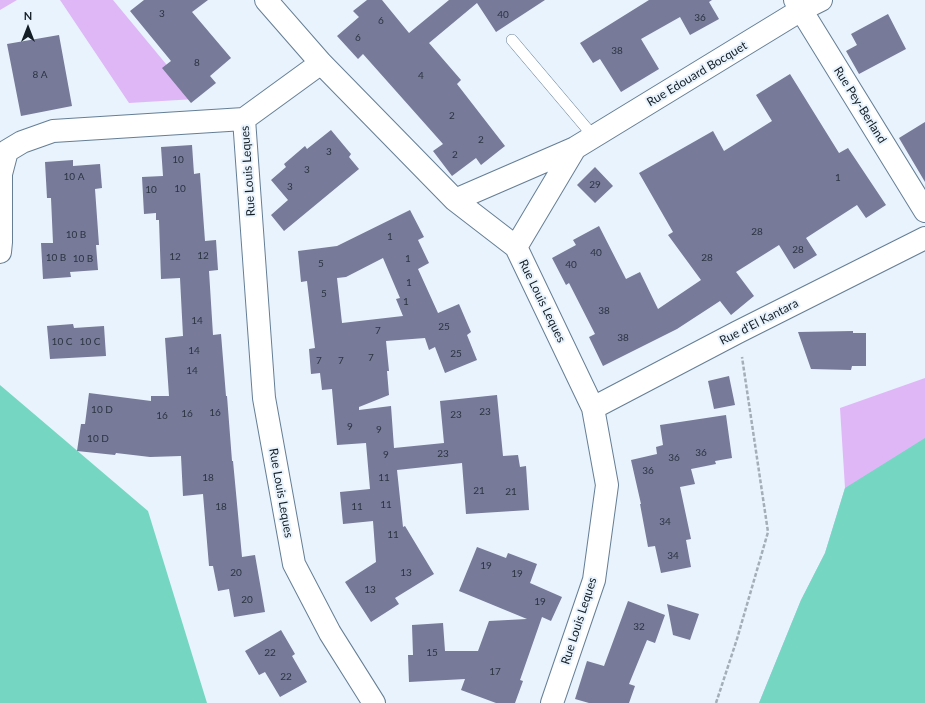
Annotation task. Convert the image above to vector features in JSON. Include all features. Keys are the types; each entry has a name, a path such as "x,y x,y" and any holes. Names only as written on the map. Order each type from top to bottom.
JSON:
{"street":[{"path":"266,0 321,63"},
{"name":"Rue Edouard Bocquet","path":"454,200 575,148 798,5 821,0"},
{"name":"Rue Pey-Berland","path":"798,5 925,211"},
{"name":"Rue Louis Leques","path":"0,252 1,174 7,151 22,142 53,131 244,119 321,63 454,200 516,247 593,408 606,485 594,580 552,703"},
{"name":"Rue Louis Leques","path":"244,119 264,398 294,564 330,633 374,703"},
{"name":"Rue Edouard Bocquet","path":"516,247 575,148"},
{"name":"Rue d'El Kantara","path":"593,408 738,332 925,238"}],"lane":[{"path":"512,40 594,137"}],"path":[{"path":"716,703 738,639 768,532 738,332"}],"shaded area":[{"path":"0,0 17,0 0,10"},
{"path":"60,0 113,0 195,99 129,103"},
{"path":"925,378 925,703 759,703 801,600 825,553 845,488 840,408"},
{"path":"0,385 148,511 207,703 0,703"},
{"path":"925,438 925,703 759,703 801,600 825,553 845,488"}],"building":[{"path":"144,0 208,0 192,12 231,58 210,76 216,83 191,103 162,68 171,61 130,11"},
{"path":"367,0 382,0 409,33 449,0 545,0 496,32 477,3 429,43 461,80 457,84 505,146 481,165 476,158 452,176 433,151 443,144 363,54 358,59 337,36 359,17 353,11"},
{"path":"649,0 712,0 709,2 719,19 690,35 680,17 641,39 659,69 621,92 600,59 593,63 580,43"},
{"path":"888,14 906,49 859,74 846,51 857,45 851,34"},
{"path":"59,35 72,106 21,116 7,44"},
{"path":"790,74 839,153 848,148 886,205 866,218 857,205 806,238 817,255 794,269 779,245 736,272 754,296 731,315 720,301 677,329 603,366 589,337 595,334 569,283 566,285 552,258 576,245 573,240 599,226 626,279 640,272 658,309 701,280 668,235 673,232 639,173 713,131 724,151 772,121 756,95"},
{"path":"925,122 925,182 899,138"},
{"path":"331,130 351,154 349,157 359,169 284,231 271,215 288,200 271,180 286,167 284,164 305,146 307,149"},
{"path":"192,145 194,174 200,173 205,241 216,240 218,270 209,271 213,335 221,334 242,557 255,555 265,612 234,617 229,589 218,591 213,566 209,566 203,494 183,496 181,456 150,457 116,453 115,455 77,451 81,424 85,424 89,393 151,401 151,396 169,396 165,338 183,336 180,278 161,279 159,220 156,220 156,213 144,214 142,177 163,176 161,147"},
{"path":"73,160 73,166 100,164 102,188 95,189 99,245 96,245 98,270 70,272 71,277 43,279 41,243 53,243 51,198 47,198 45,162"},
{"path":"595,167 613,186 595,203 577,185"},
{"path":"410,210 424,237 418,240 429,263 418,269 438,313 459,304 471,332 467,335 477,360 445,373 435,347 429,350 425,338 386,341 389,371 387,371 389,395 359,407 359,410 391,406 394,448 444,443 440,401 497,395 503,456 518,455 520,467 526,466 529,510 466,514 462,463 397,470 403,527 405,526 434,574 395,598 399,604 371,622 345,582 376,562 373,521 343,524 340,492 370,489 366,443 337,445 332,389 322,390 320,373 311,374 309,349 315,348 307,281 301,282 298,251 337,246","holes":["383,258 400,298 396,299 403,316 342,323 337,278 346,277"]},
{"path":"73,324 74,328 104,326 106,356 50,359 47,326"},
{"path":"853,331 853,333 866,333 866,366 852,366 851,370 811,369 798,332"},
{"path":"729,376 735,405 714,409 708,381"},
{"path":"726,415 732,458 715,461 716,464 691,469 695,484 680,487 691,539 686,540 691,567 661,573 655,546 648,547 641,504 631,460 657,454 656,447 663,445 660,425"},
{"path":"477,547 506,558 508,553 537,564 530,583 562,597 551,621 542,617 520,680 523,681 515,703 496,703 461,690 465,679 409,682 408,655 413,655 412,625 443,623 445,651 478,651 489,621 527,619 459,591"},
{"path":"628,601 665,615 655,643 647,640 629,684 635,686 629,703 589,703 575,699 587,661 604,666"},
{"path":"667,604 699,614 690,640 673,635"},
{"path":"281,630 295,654 292,656 307,682 280,697 265,672 259,675 245,651"}]}
